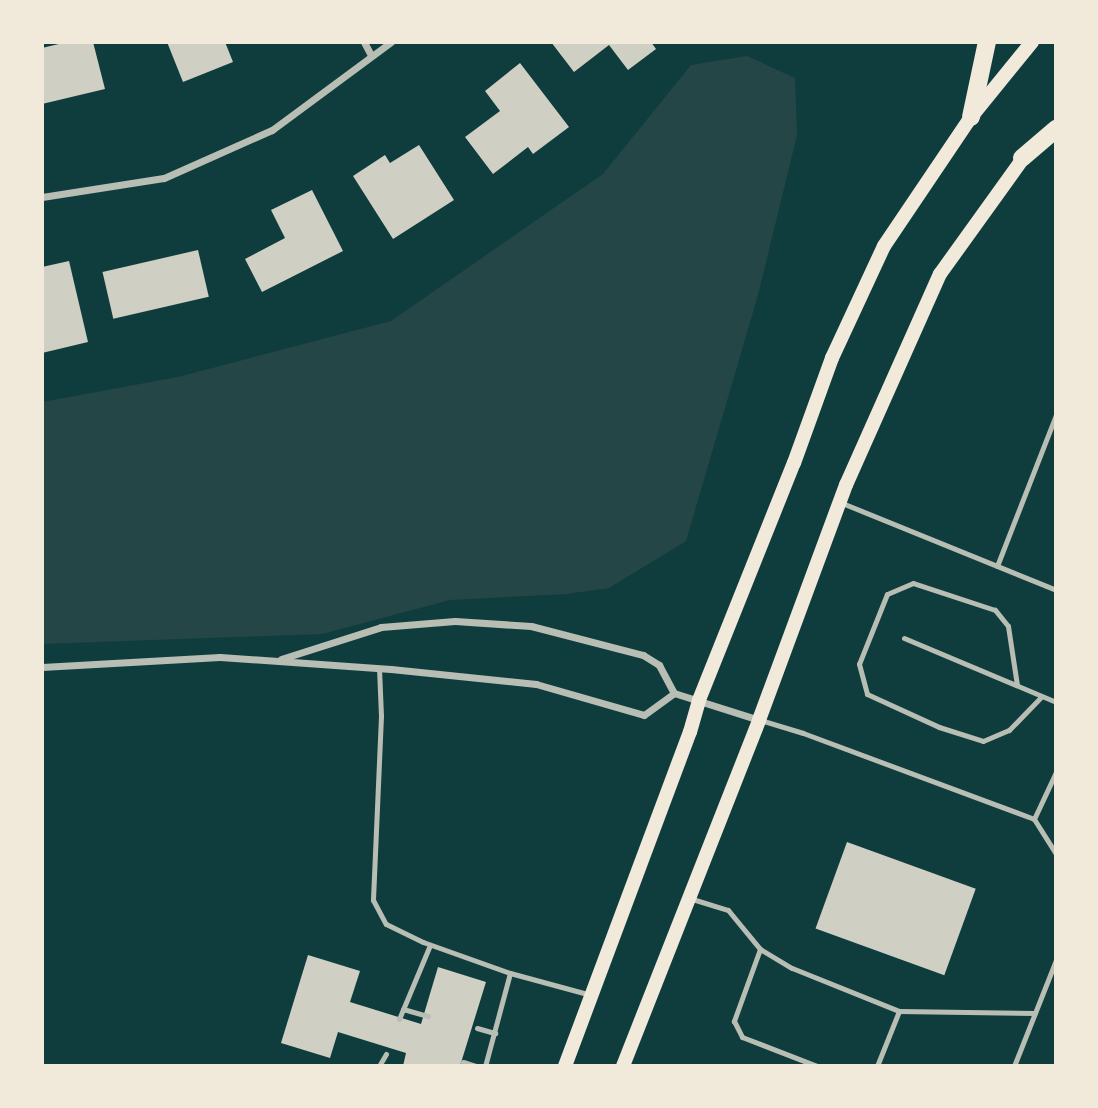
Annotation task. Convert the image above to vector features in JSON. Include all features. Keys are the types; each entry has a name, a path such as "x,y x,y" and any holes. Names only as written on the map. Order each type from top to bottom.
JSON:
{"main road":[{"path":"971,117 987,42"},
{"path":"565,1066 699,700 794,463 837,345 884,246 971,117 1032,42"},
{"path":"622,1066 759,720 839,502 940,274 1022,158 1056,118"},
{"path":"1022,158 1056,130"}],"street":[{"path":"364,42 371,55"},
{"path":"42,197 164,178 272,130 391,42"},
{"path":"277,661 381,627 454,621 531,626 643,655 659,665 674,693 759,720"},
{"path":"42,667 220,657 379,668 536,684 644,715 674,693"}],"lane":[{"path":"997,566 1056,415"},
{"path":"839,502 1056,590"},
{"path":"1017,685 1008,626 995,610 913,583 887,594 859,664 867,694 939,727 983,741 1009,730 1041,697"},
{"path":"904,638 1056,702"},
{"path":"379,668 381,716 373,900 386,924 430,945 510,973 592,996"},
{"path":"759,720 803,733 1034,819 1056,853"},
{"path":"1034,819 1056,772"},
{"path":"687,897 727,910 760,948 792,968 899,1011 1035,1013"},
{"path":"399,1020 430,945"},
{"path":"760,948 734,1021 742,1037 817,1066"},
{"path":"1014,1066 1056,960"},
{"path":"485,1066 510,973"},
{"path":"403,1009 428,1016"},
{"path":"877,1066 899,1011"},
{"path":"477,1028 495,1033"},
{"path":"379,1066 386,1054"},
{"path":"463,1062 476,1066"}],"shaded area":[{"path":"747,56 795,78 797,135 758,295 686,541 609,588 566,594 450,600 322,634 42,644 42,402 178,377 391,321 603,174 691,65"}],"building":[{"path":"67,42 93,42 105,89 42,104 42,48"},
{"path":"167,42 225,42 233,62 183,82"},
{"path":"551,42 651,42 656,49 628,70 609,45 574,72"},
{"path":"520,63 569,127 533,154 528,147 493,174 465,137 500,111 485,91"},
{"path":"419,145 454,200 393,239 353,176 385,155 390,163"},
{"path":"312,190 343,251 262,292 245,259 285,238 271,210"},
{"path":"198,250 209,297 113,319 103,272"},
{"path":"69,261 88,342 42,353 42,267"},
{"path":"847,842 976,889 944,975 816,928"},
{"path":"308,955 360,971 350,1002 421,1024 438,967 486,982 460,1066 403,1066 406,1053 338,1032 330,1058 281,1043"}]}
